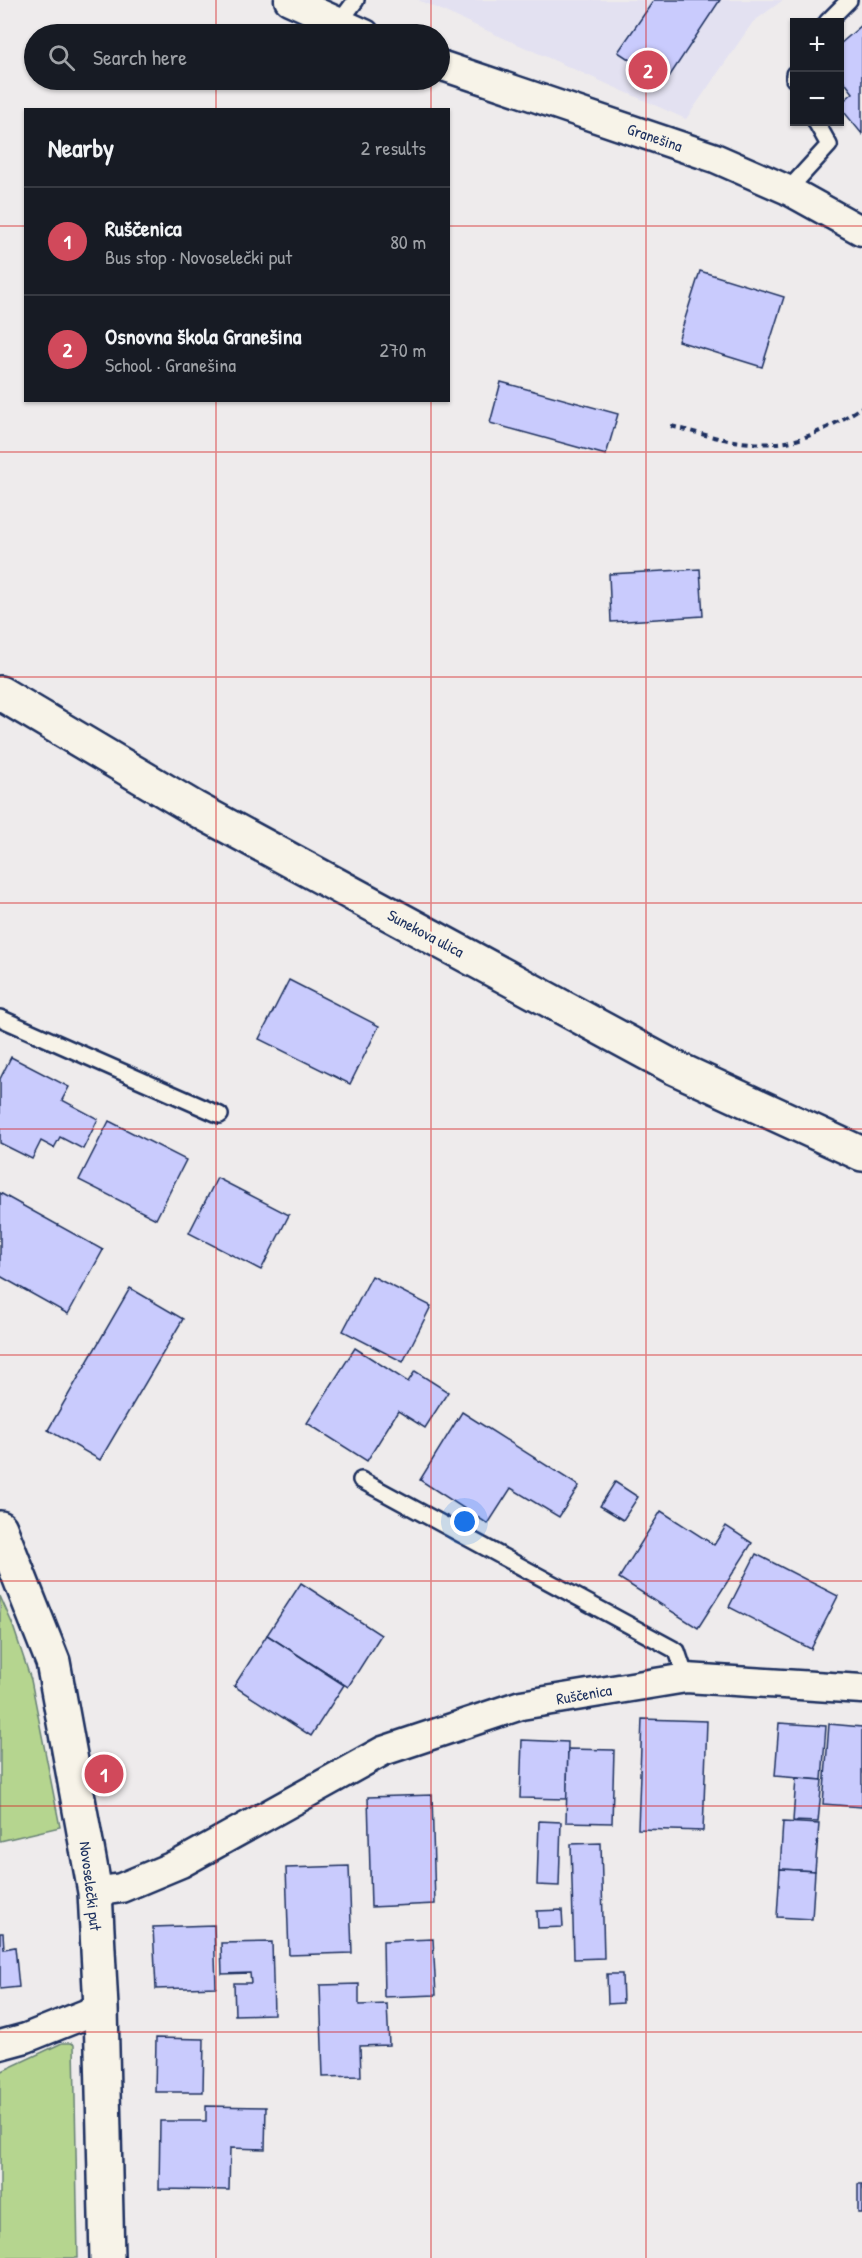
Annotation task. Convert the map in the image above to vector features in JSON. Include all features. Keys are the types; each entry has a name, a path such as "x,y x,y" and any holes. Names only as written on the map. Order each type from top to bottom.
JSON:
{"street":[{"path":"289,0 339,23"},
{"name":"Granešina","path":"450,68 715,158 788,190 862,231"},
{"name":"Sunekova ulica","path":"0,693 194,808 663,1062 862,1154"},
{"name":"Novoselečki put","path":"0,1528 53,1662 95,1892 101,2008 107,2258"},
{"name":"Ruščenica","path":"95,1892 121,1888 181,1863 383,1751 521,1705 686,1678 862,1689"},
{"path":"0,2046 101,2008"}],"lane":[{"path":"339,23 356,0"},
{"path":"831,18 849,0"},
{"path":"788,190 829,145 818,126"},
{"path":"0,1018 220,1115"},
{"path":"361,1480 677,1651 686,1678"}],"path":[{"path":"671,426 723,439 759,444 789,442 836,423 862,407"}],"shaded area":[{"path":"418,0 783,0 753,22 686,119"}],"green space":[{"path":"0,1596 12,1623 31,1680 60,1827 0,1841"},
{"path":"62,2043 74,2045 78,2258 0,2258 0,2072"}],"building":[{"path":"654,0 720,0 665,83 618,52"},
{"path":"862,25 862,134 844,112 844,101 853,93 844,81 844,41"},
{"path":"700,271 784,297 762,367 678,341"},
{"path":"501,382 618,414 606,455 490,423"},
{"path":"700,569 703,616 611,622 609,574"},
{"path":"289,980 379,1026 350,1084 259,1039"},
{"path":"11,1057 69,1087 62,1100 98,1119 83,1149 60,1137 54,1148 41,1141 32,1159 0,1143 0,1079"},
{"path":"109,1121 186,1160 156,1219 79,1180"},
{"path":"217,1178 289,1215 261,1270 189,1233"},
{"path":"0,1193 103,1250 68,1314 0,1276"},
{"path":"372,1276 431,1306 403,1362 343,1331"},
{"path":"130,1288 183,1319 100,1460 48,1430"},
{"path":"355,1348 408,1382 415,1371 448,1392 425,1428 398,1411 367,1461 307,1423"},
{"path":"462,1412 579,1486 559,1517 511,1488 488,1524 420,1480"},
{"path":"615,1482 638,1497 623,1520 600,1506"},
{"path":"661,1511 714,1545 726,1526 752,1543 698,1628 619,1578"},
{"path":"756,1554 838,1596 811,1649 729,1607"},
{"path":"301,1583 381,1635 348,1687 267,1635"},
{"path":"267,1635 344,1685 311,1736 234,1686"},
{"path":"642,1719 707,1721 703,1831 638,1829"},
{"path":"779,1723 826,1726 822,1780 775,1776"},
{"path":"829,1724 862,1727 862,1807 823,1804"},
{"path":"522,1740 568,1742 567,1799 520,1798"},
{"path":"568,1749 614,1750 612,1823 566,1822"},
{"path":"796,1778 822,1780 818,1822 793,1821"},
{"path":"432,1795 435,1904 371,1907 368,1797"},
{"path":"539,1821 561,1822 559,1886 537,1885"},
{"path":"783,1822 819,1824 815,1871 780,1869"},
{"path":"601,1843 604,1958 574,1959 571,1844"},
{"path":"349,1866 352,1953 289,1955 286,1868"},
{"path":"780,1869 815,1871 812,1919 777,1917"},
{"path":"562,1910 563,1927 538,1928 537,1911"},
{"path":"214,1925 216,1987 156,1989 153,1927"},
{"path":"0,1933 3,1933 4,1949 15,1947 19,1987 0,1989"},
{"path":"433,1939 436,1995 384,1997 383,1941"},
{"path":"272,1942 274,2014 235,2015 234,1983 251,1983 250,1973 222,1974 221,1943"},
{"path":"607,1974 622,1974 623,2003 608,2004"},
{"path":"359,1984 359,2005 387,2004 389,2045 360,2046 361,2076 323,2077 320,1985"},
{"path":"156,2038 204,2039 203,2092 155,2092"},
{"path":"206,2106 266,2107 265,2149 230,2148 229,2190 159,2189 160,2121 206,2121"},
{"path":"858,2184 862,2184 862,2213 858,2213"}],"place":[{"name":"Osnovna škola Granešina","path":"648,70"},
{"name":"Ruščenica","path":"104,1774"}]}
